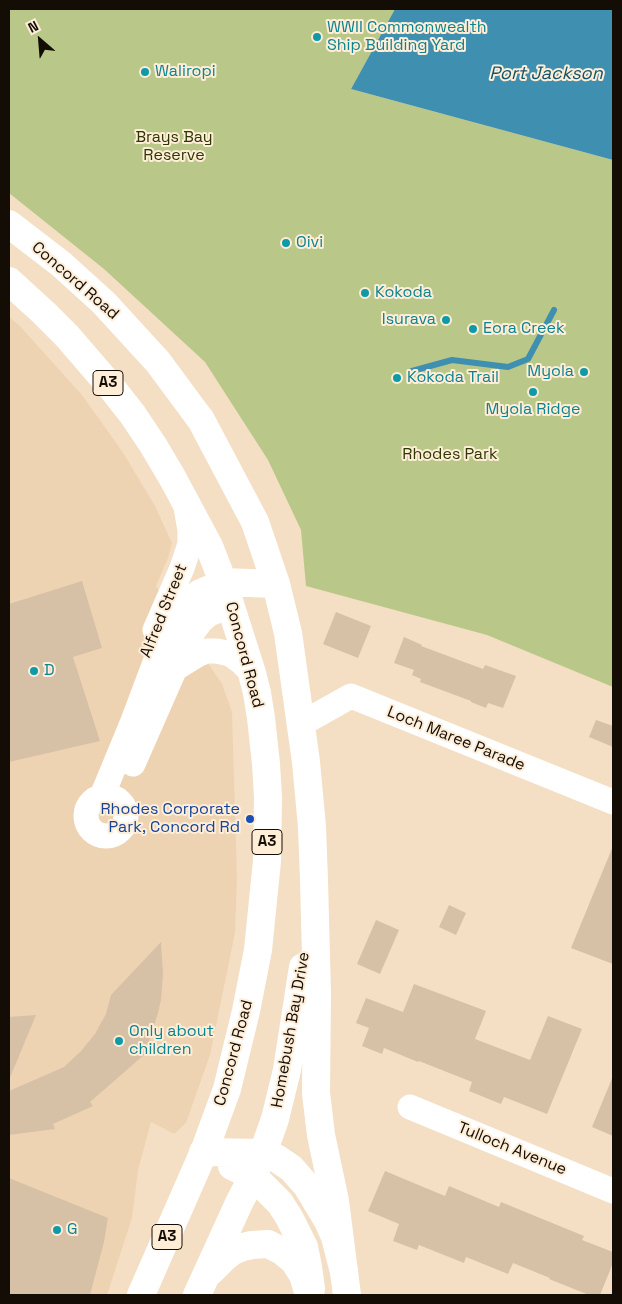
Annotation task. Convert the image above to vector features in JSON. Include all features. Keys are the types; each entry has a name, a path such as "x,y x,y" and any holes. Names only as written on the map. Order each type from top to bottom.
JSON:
{"main road":[{"name":"Concord Road","path":"9,224 61,264 104,303 158,362 201,420 256,522 276,584 288,632 301,724 312,827 314,899"},
{"name":"Concord Road","path":"9,281 44,313 89,360 133,415 153,445 209,546 227,594 257,693 268,797 268,832 258,950 246,1011 229,1079 203,1152"},
{"path":"227,594 276,584"},
{"path":"314,899 317,994 316,1093 321,1136 335,1201 345,1284"},
{"name":"Homebush Bay Drive","path":"202,1285 258,1164 275,1119 287,1070 314,899"},
{"path":"203,1152 258,1164 284,1162 295,1172 307,1186 328,1221 335,1237 345,1284"},
{"name":"A3","path":"141,1295 203,1152"},
{"path":"258,1164 304,1247 310,1295"},
{"path":"202,1285 225,1257 233,1251 252,1244 268,1244 294,1260 303,1275 310,1295"}],"street":[{"name":"Alfred Street","path":"133,721 143,658 182,568 190,544 190,530 185,501"},
{"name":"Alfred Street","path":"199,592 227,594 193,632 110,797 133,721 159,652 172,625 182,610 199,592"},
{"name":"Alfred Street","path":"176,668 198,654 217,651 230,654 252,673"},
{"name":"Loch Maree Parade","path":"301,724 351,696 613,802"},
{"name":"Tulloch Avenue","path":"410,1107 613,1191"}],"shaded area":[{"path":"9,317 19,325 82,395 124,454 155,506 172,543 156,586 222,684 232,712 237,878 235,933 210,1055 186,1123 174,1134 151,1122 138,1170 132,1218 107,1295 9,1295"}],"green space":[{"path":"9,9 395,9 351,89 613,160 613,687 487,635 306,586 301,530 268,460 205,362 104,269 9,193"}],"water":[{"name":"Port Jackson","path":"395,9 613,9 613,160 351,89"}],"building":[{"name":"D","path":"82,581 102,648 73,657 100,741 9,762 9,604"},
{"path":"336,612 371,626 358,658 323,644"},
{"path":"404,637 421,646 483,669 485,665 516,676 503,708 488,703 486,708 420,682 421,679 412,675 414,670 394,663"},
{"path":"596,720 613,726 613,747 589,737"},
{"path":"613,846 613,964 571,948"},
{"path":"449,905 466,913 456,935 439,927"},
{"path":"376,920 399,930 380,974 357,964"},
{"name":"Only about children","path":"161,942 163,974 161,1000 145,1054 90,1102 93,1106 53,1124 55,1129 9,1135 9,1091 64,1067 81,1051 95,1034 106,1014 111,995"},
{"path":"414,984 486,1011 475,1039 530,1060 548,1016 582,1029 547,1114 504,1097 501,1104 469,1091 472,1082 384,1048 382,1054 362,1046 369,1028 356,1023 366,998 403,1012"},
{"path":"36,1015 9,1080 9,1017"},
{"path":"613,1076 613,1136 592,1127"},
{"path":"385,1171 445,1196 449,1186 499,1207 501,1202 584,1236 582,1240 613,1252 613,1263 600,1295 589,1295 513,1263 508,1274 466,1257 464,1263 419,1245 417,1250 393,1241 399,1224 368,1211"},
{"name":"G","path":"9,1178 108,1218 104,1242 90,1295 9,1295"}],"waterway":[{"path":"412,371 452,360 508,367 528,359 554,310"}],"place":[{"name":"WWII Commonwealth Ship Building Yard","path":"317,37"},
{"name":"Waliropi","path":"145,72"},
{"name":"Oivi","path":"286,243"},
{"name":"Kokoda","path":"365,293"},
{"name":"Isurava","path":"446,320"},
{"name":"Eora Creek","path":"473,329"},
{"name":"Myola","path":"584,372"},
{"name":"Kokoda Trail","path":"397,378"},
{"name":"Myola Ridge","path":"533,392"},
{"name":"D","path":"34,671"},
{"name":"Rhodes Corporate Park, Concord Rd","path":"250,819"},
{"name":"Only about children","path":"119,1041"},
{"name":"G","path":"57,1230"}],"park label":[{"name":"Brays Bay Reserve","path":"174,147"},
{"name":"Rhodes Park","path":"450,455"}]}
